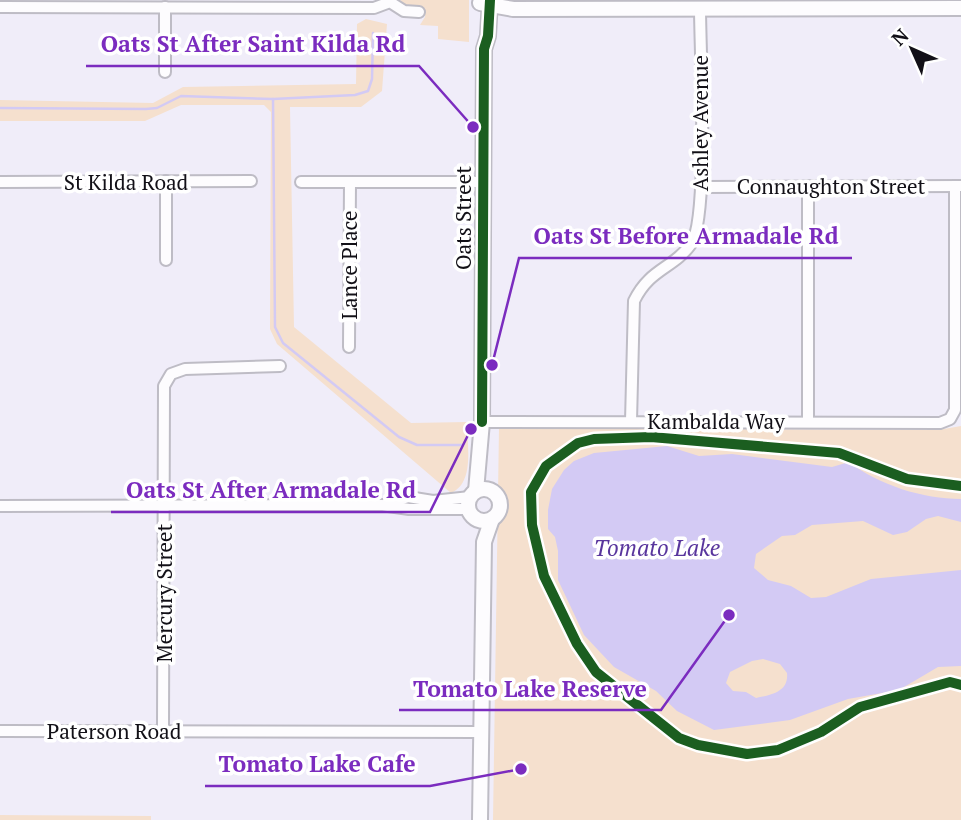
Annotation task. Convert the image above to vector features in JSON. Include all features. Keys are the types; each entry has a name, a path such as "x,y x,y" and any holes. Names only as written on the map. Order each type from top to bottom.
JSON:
{"street":[{"path":"0,7 374,8 391,1 404,11 419,12"},
{"path":"485,6 507,14 513,9 570,5 700,8 893,4 961,8"},
{"name":"Oats Street","path":"480,820 479,732 484,542 473,504 480,473 482,422 485,6"},
{"path":"165,8 165,72"},
{"name":"Ashley Avenue","path":"631,421 634,301 643,283 691,244 698,229 701,187 700,8"},
{"path":"166,181 166,260"},
{"name":"St Kilda Road","path":"0,182 251,181"},
{"path":"302,182 482,182"},
{"name":"Lance Place","path":"349,348 350,182"},
{"path":"808,186 808,421"},
{"name":"Connaughton Street","path":"701,187 958,186"},
{"name":"Kambalda Way","path":"482,422 940,423 950,419 955,410 958,186"},
{"name":"Mercury Street","path":"163,730 164,386 171,374 185,369 279,366"},
{"name":"Oats Street","path":"482,422 492,491 500,502 484,542"},
{"path":"0,506 381,505 409,509 473,504 492,491"},
{"path":"473,504 492,519"},
{"name":"Paterson Road","path":"0,731 479,732"}],"shaded area":[{"path":"400,0 469,0 469,42 438,39 438,26 420,25 425,17 424,8 405,5"},
{"path":"366,19 387,24 382,91 361,107 290,107 294,327 411,423 467,422 467,472 459,488 451,493 277,344 270,329 271,112 264,105 181,105 145,121 0,121 0,100 153,103 183,87 356,84 357,24"},
{"path":"961,426 961,820 493,820 499,428 938,430"},
{"path":"0,815 151,816 151,820 0,820"}],"water":[{"name":"Tomato Lake","path":"667,446 699,456 732,454 832,467 849,462 902,489 961,499 961,522 938,516 926,519 907,532 893,535 863,521 812,525 795,535 782,536 756,554 754,568 768,580 791,586 811,598 826,597 871,579 961,570 961,666 938,667 899,690 848,699 790,720 714,730 677,711 656,691 614,667 584,635 558,580 558,551 555,537 548,529 552,489 564,470 574,461 594,453","holes":["763,659 780,664 787,673 787,679 782,688 773,694 756,698 746,692 733,691 726,683 730,672 752,661"]}],"waterway":[{"path":"0,108 146,109 157,108 181,96 273,99 355,95 368,91 372,79 373,33"},
{"path":"273,99 275,327 283,343 399,437 417,445 463,445"}],"cycle path":[{"path":"482,422 484,49 488,36 490,0"},
{"path":"961,486 907,479 839,453 651,437 594,439 578,443 546,466 531,492 532,525 544,576 577,644 596,672 679,738 698,745 747,754 778,750 821,732 860,707 950,682 961,685"}],"place":[{"name":"Oats St After Saint Kilda Rd","path":"473,127"},
{"name":"Oats St Before Armadale Rd","path":"492,365"},
{"name":"Oats St After Armadale Rd","path":"471,429"},
{"name":"Tomato Lake Reserve","path":"729,615"},
{"name":"Tomato Lake Cafe","path":"521,769"}]}
